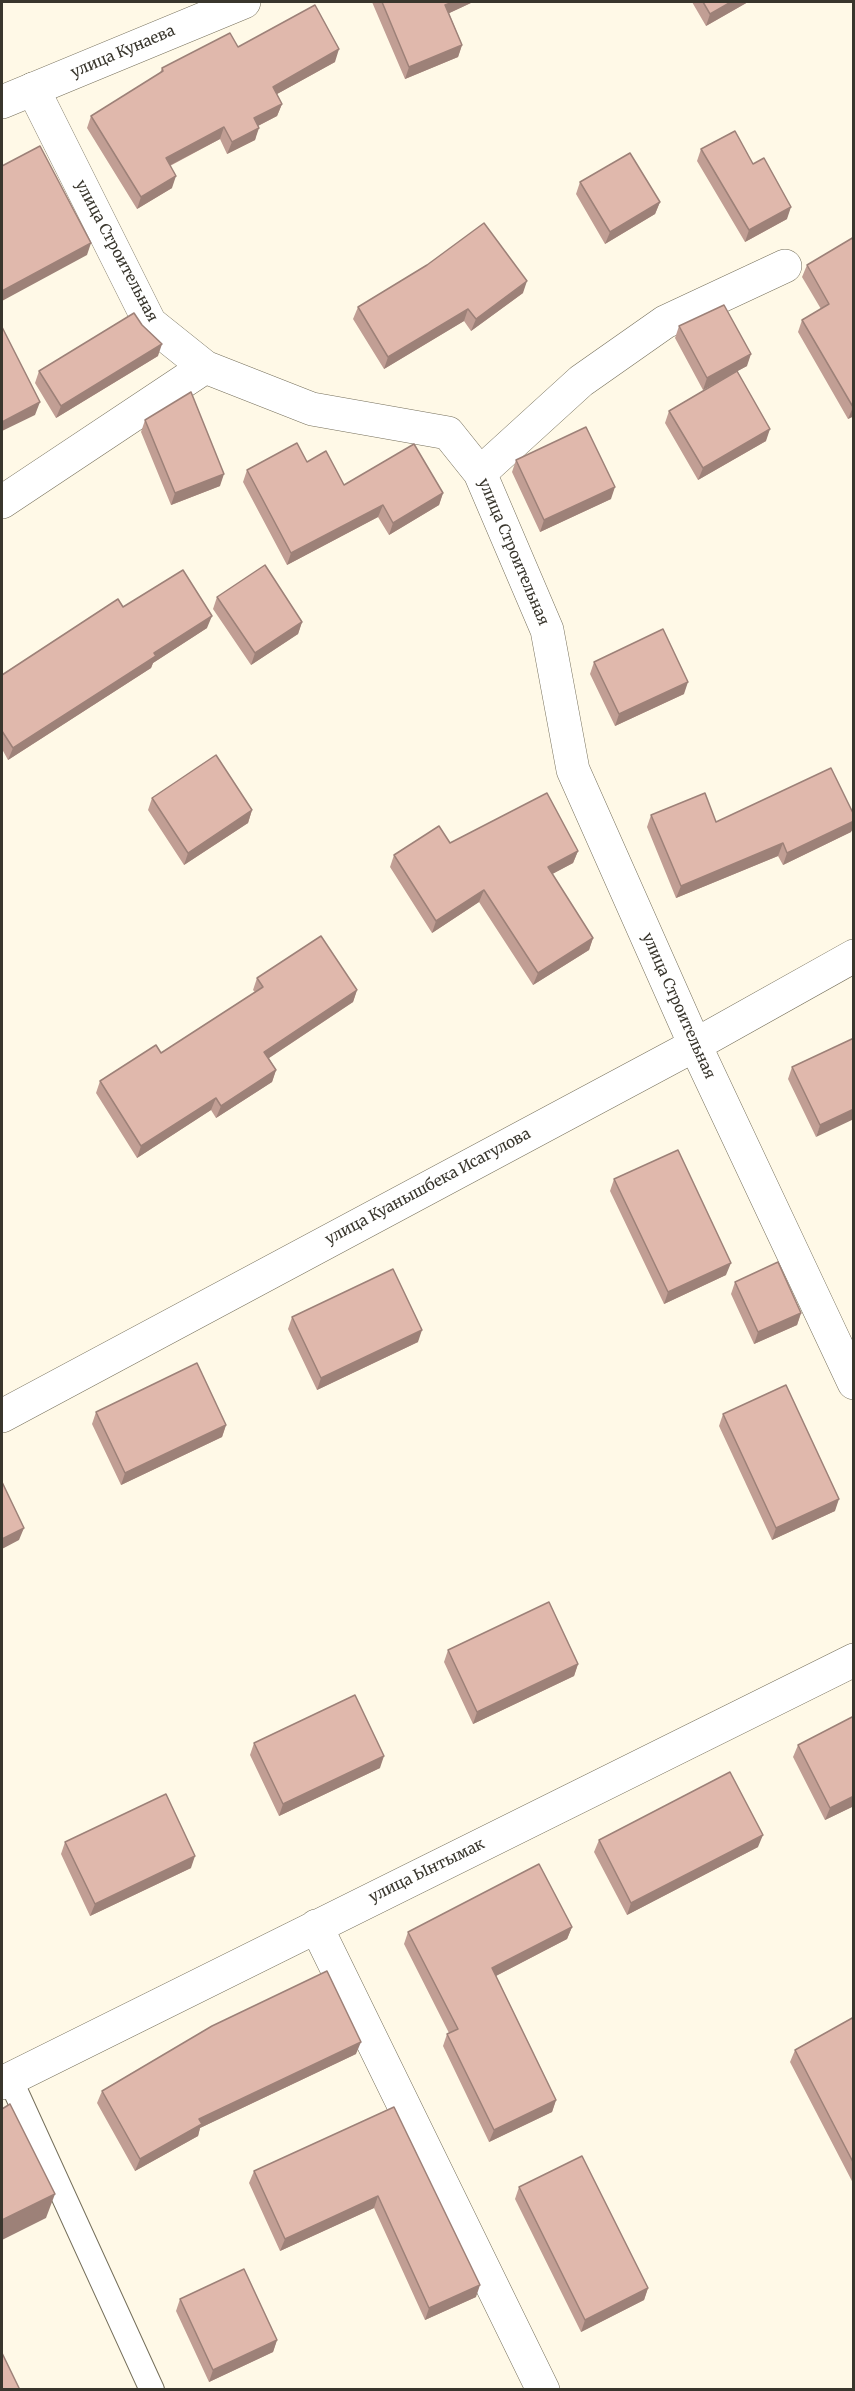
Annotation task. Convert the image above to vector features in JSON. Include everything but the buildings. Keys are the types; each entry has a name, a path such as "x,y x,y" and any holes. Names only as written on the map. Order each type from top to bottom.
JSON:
{"street":[{"name":"улица Кунаева","path":"2,102 244,2"},
{"name":"улица Строительная","path":"33,89 150,323 205,367 312,409 448,433 480,472 547,630 573,770 695,1045 854,1383"},
{"path":"480,472 581,381 665,322 785,266"},
{"path":"2,502 205,367"},
{"name":"улица Куанышбека Исагулова","path":"2,1416 695,1045 854,956"},
{"name":"улица Ынтымак","path":"6,2081 854,1660"},
{"path":"316,1926 543,2390"}],"lane":[{"path":"6,2081 152,2390"}]}
